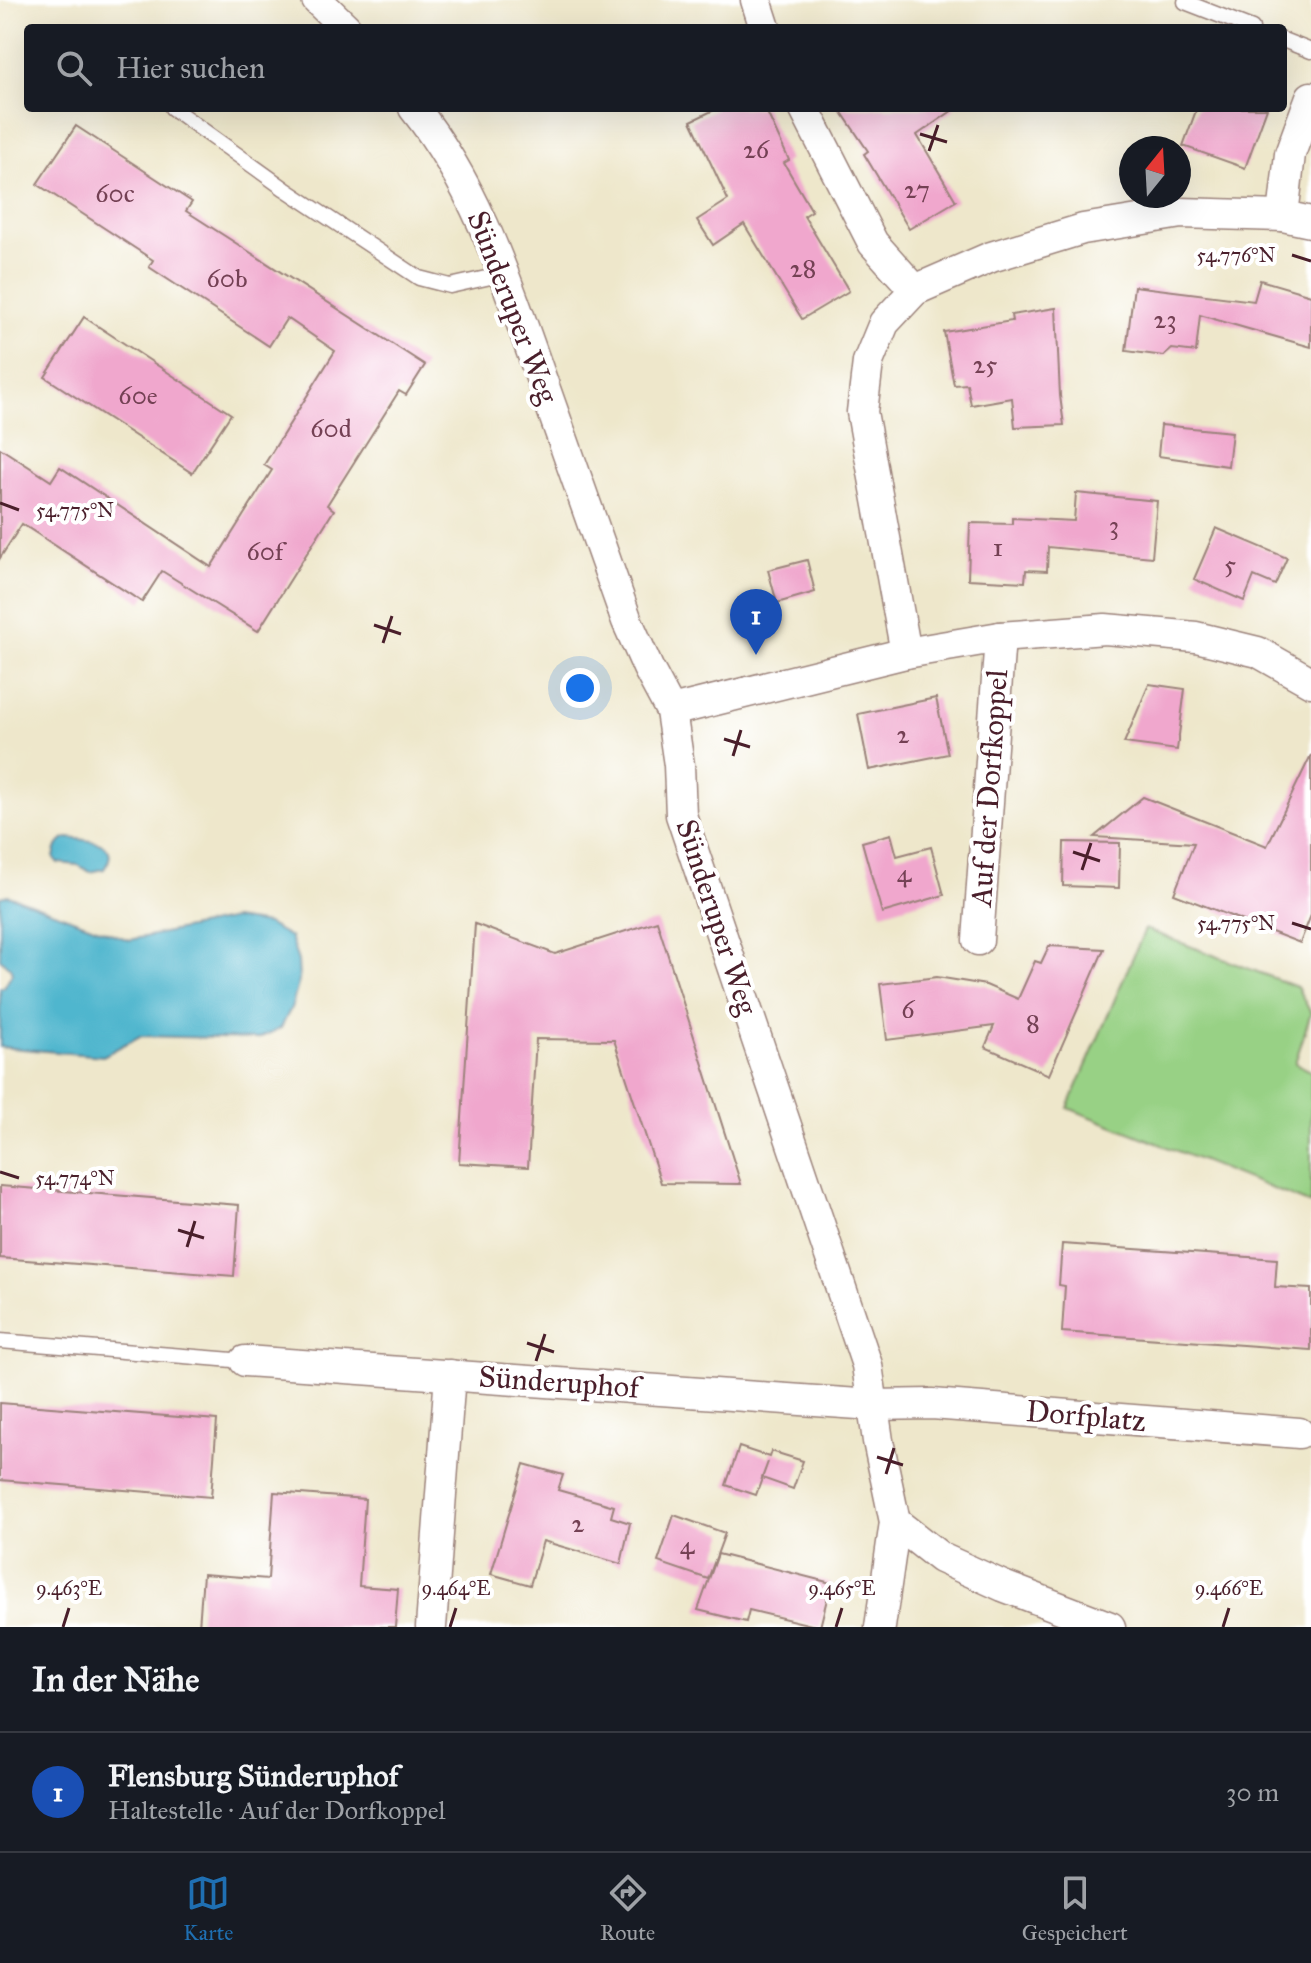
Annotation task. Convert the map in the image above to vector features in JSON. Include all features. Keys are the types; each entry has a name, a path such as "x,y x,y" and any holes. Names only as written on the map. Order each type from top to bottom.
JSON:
{"street":[{"path":"317,0 342,24"},
{"path":"756,0 764,24"},
{"path":"906,653 862,412 868,362 884,323 915,290 991,257 1083,229 1181,213 1297,219 1290,154 1311,97"},
{"name":"Sünderuper Weg","path":"417,112 433,132 473,199 504,274 627,621 671,711 679,765 681,815 862,1350 895,1522 880,1627"},
{"path":"806,112 873,243 915,290"},
{"name":"Auf der Dorfkoppel","path":"671,711 906,653 1000,637 1105,629 1196,637 1258,652 1311,682"},
{"name":"Auf der Dorfkoppel","path":"978,940 1000,637"},
{"name":"Sünderuphof","path":"245,1361 873,1405"},
{"path":"431,1627 450,1375"},
{"name":"Dorfplatz","path":"873,1405 932,1404 1299,1433"},
{"path":"895,1522 941,1558 1003,1586 1110,1627"}],"lane":[{"path":"1185,2 1242,24"},
{"path":"1287,42 1311,51"},
{"path":"178,112 419,278 450,286 504,274"},
{"path":"0,1341 245,1361"}],"green space":[{"path":"1145,929 1297,987 1311,1013 1295,1063 1311,1071 1311,1204 1068,1108"}],"water":[{"path":"68,838 93,841 106,847 109,860 104,869 90,872 78,865 58,863 54,858 56,848"},
{"path":"8,895 129,940 233,919 267,924 290,937 298,961 299,981 292,1006 281,1028 257,1039 140,1036 103,1056 0,1047 0,987 4,987 12,973 0,959 0,897"}],"building":[{"path":"710,112 767,112 789,160 784,163 812,211 804,216 849,291 802,319 744,224 713,245 697,220 728,200 691,121"},
{"path":"842,112 950,112 917,135 956,201 909,229 864,154 868,151"},
{"path":"1196,112 1266,112 1245,168 1191,149 1191,136 1187,136"},
{"path":"76,126 192,202 186,211 425,365 406,395 399,391 327,505 334,510 258,631 162,571 142,602 22,524 0,558 0,448 51,481 60,467 211,567 272,470 264,465 335,351 287,318 269,346 149,267 153,260 37,184"},
{"path":"1260,280 1311,295 1311,347 1200,315 1196,352 1172,349 1164,356 1126,351 1134,286 1254,301"},
{"path":"1056,308 1064,425 1015,427 1012,398 971,405 967,384 954,385 944,332 1012,321 1011,315"},
{"path":"84,317 231,414 192,473 45,377"},
{"path":"1161,425 1232,432 1228,466 1158,456"},
{"path":"1076,493 1157,501 1152,557 1048,547 1047,571 1026,570 1025,582 968,579 970,523 1012,524 1012,518 1074,521"},
{"path":"1216,528 1287,558 1275,585 1254,576 1244,601 1194,579"},
{"path":"807,560 815,592 777,603 768,570"},
{"path":"1149,684 1185,689 1177,750 1124,743"},
{"path":"936,698 948,754 869,770 858,714"},
{"path":"1311,755 1311,915 1300,943 1174,894 1194,843 1094,837 1143,797 1267,846"},
{"path":"891,834 897,856 931,847 944,895 882,913 862,842"},
{"path":"1064,842 1120,843 1119,888 1063,886"},
{"path":"657,921 741,1184 661,1183 614,1040 536,1039 528,1167 459,1163 475,924 555,954"},
{"path":"1049,946 1104,949 1049,1075 985,1047 994,1026 887,1040 880,984 937,977 986,985 1018,999 1035,961 1041,963"},
{"path":"0,1186 239,1205 234,1276 0,1258"},
{"path":"1062,1244 1277,1259 1275,1287 1311,1289 1311,1350 1062,1332 1065,1286 1059,1285"},
{"path":"0,1403 217,1420 211,1497 0,1480"},
{"path":"739,1447 769,1457 771,1451 803,1461 793,1489 762,1478 756,1495 726,1485"},
{"path":"524,1464 563,1475 558,1490 614,1506 611,1517 630,1523 621,1564 543,1541 530,1585 491,1574"},
{"path":"274,1492 365,1499 359,1586 398,1589 395,1627 199,1627 203,1574 268,1579"},
{"path":"674,1515 725,1533 708,1579 658,1562"},
{"path":"718,1554 831,1583 820,1627 749,1610 746,1622 698,1610"}],"place":[{"name":"Flensburg Sünderuphof","path":"756,655"}]}
